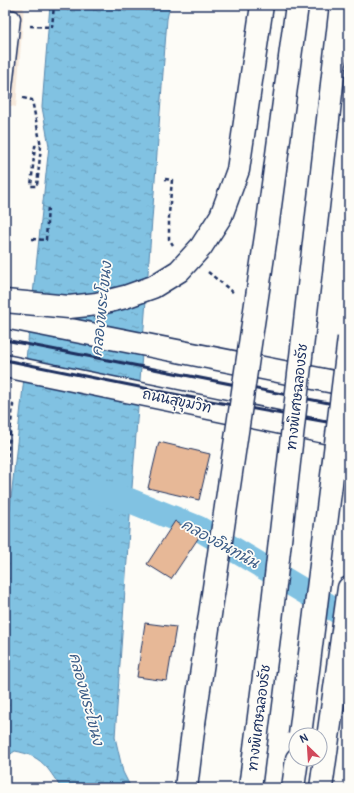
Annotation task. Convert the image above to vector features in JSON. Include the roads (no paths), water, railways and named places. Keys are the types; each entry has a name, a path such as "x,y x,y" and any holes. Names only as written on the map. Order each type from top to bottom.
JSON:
{"main road":[{"path":"5,302 69,307 98,304 125,297 153,287 179,271 201,247 221,216 238,170 262,5"},
{"path":"186,788 266,237 297,5"},
{"name":"ทางพิเศษฉลองรัช","path":"250,788 270,629 341,5"},
{"path":"5,317 349,385"},
{"path":"301,727 349,338"},
{"name":"ถนนสุขุมวิท","path":"5,366 349,437"},
{"path":"321,788 349,588"},
{"path":"293,788 296,767"}],"lane":[{"path":"5,14 14,16 15,18 5,96"}],"water":[{"name":"คลองพระโขนง","path":"50,5 170,5 167,19 115,737 123,772 131,788 61,788 47,768 38,759 15,751 5,758 5,554 49,146 42,107"}],"waterway":[{"name":"คลองอินทนิน","path":"97,491 131,501 198,528 349,618"}],"railway":[{"path":"5,340 349,407"},
{"path":"5,360 194,398 349,426"}]}
